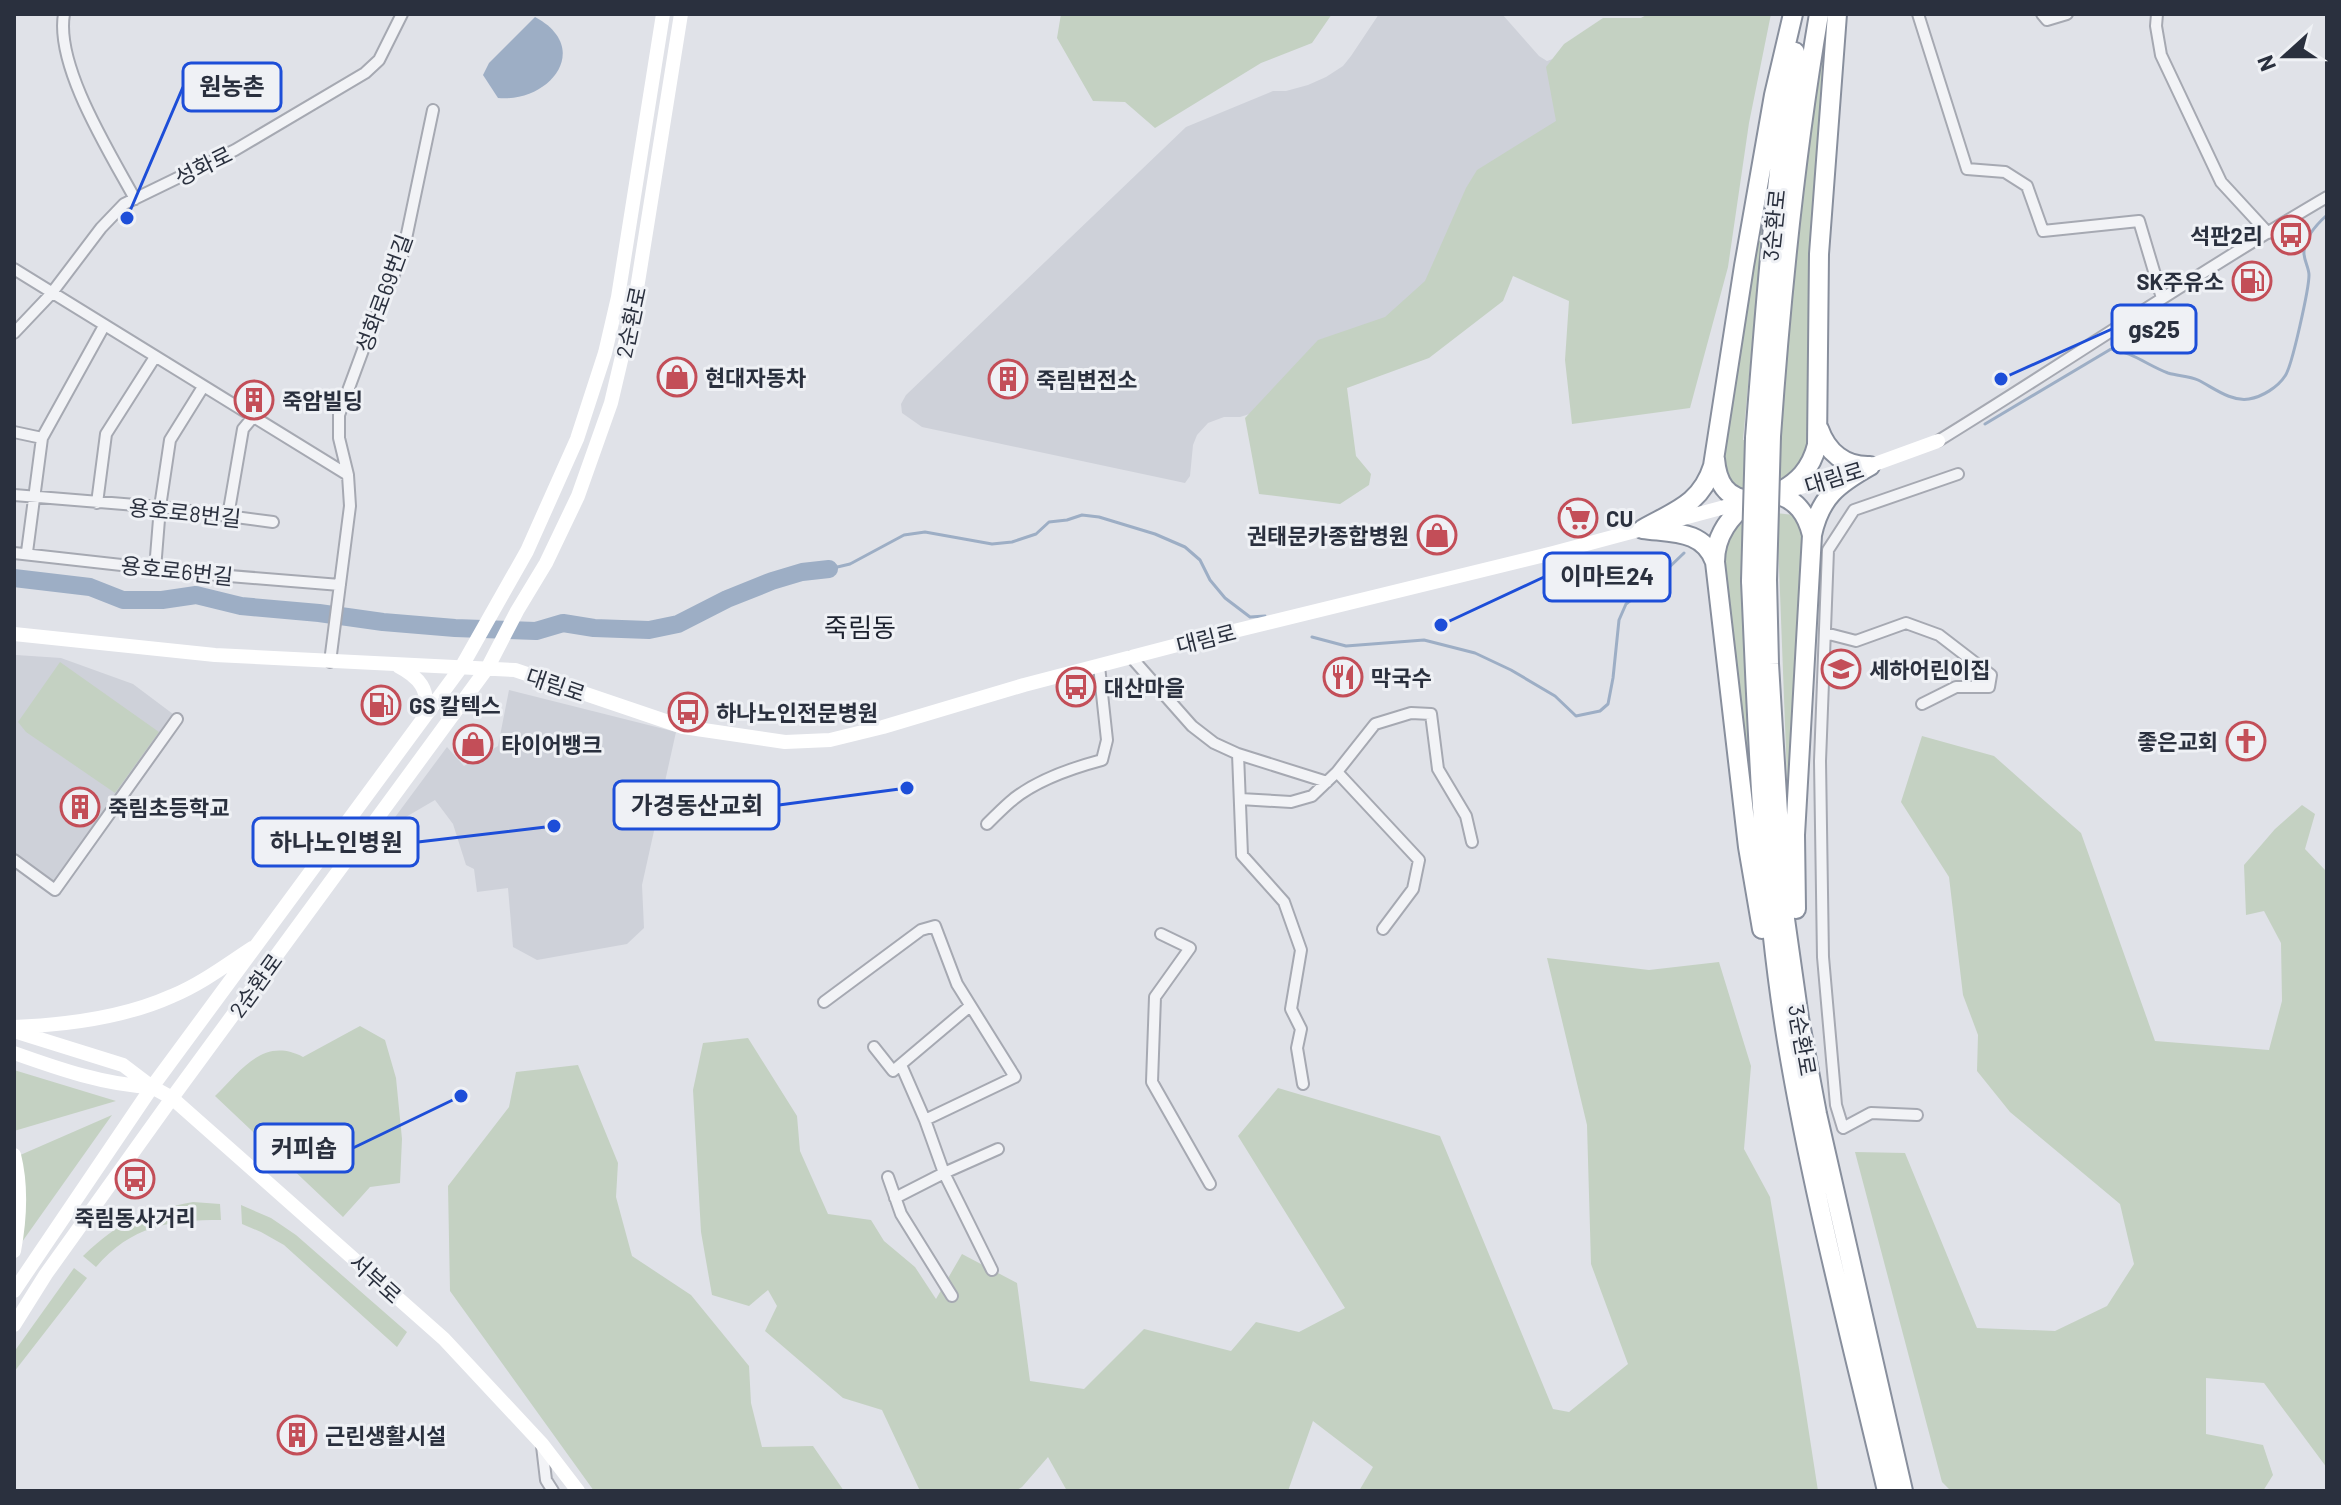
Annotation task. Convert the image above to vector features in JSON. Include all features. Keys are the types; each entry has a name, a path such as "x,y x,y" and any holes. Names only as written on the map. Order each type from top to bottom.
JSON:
{"highway":[{"path":"1643,529 1696,498 1709,478 1774,95 1793,14"},
{"name":"3순환로","path":"1763,437 1772,231 1785,114 1801,14"},
{"name":"3순환로","path":"1763,437 1803,108 1819,14"},
{"path":"1775,494 1794,484 1809,468 1817,445 1819,254 1837,14"},
{"path":"1818,425 1826,444 1836,456 1856,466 1870,466"},
{"path":"1759,580 1763,437"},
{"path":"1715,454 1717,473 1724,489 1736,498 1751,500"},
{"path":"1809,1075 1797,932 1795,835 1812,535 1821,508 1830,494 1870,466"},
{"path":"1775,494 1797,504 1812,535"},
{"path":"1751,500 1723,530 1715,550 1715,562 1755,891 1800,1108"},
{"path":"1643,529 1699,539 1709,548 1715,562"},
{"name":"3순환로","path":"1759,580 1769,664 1784,912 1799,1018 1809,1075 1903,1491"},
{"name":"3순환로","path":"1759,580 1760,760 1774,940 1787,1043 1887,1491"}],"street":[{"path":"64,14 66,44 76,84 135,199"},
{"name":"성화로","path":"14,333 51,294 101,228 124,204 235,150 365,73 379,60 402,14"},
{"name":"2순환로","path":"14,1291 152,1087 462,666 527,551 558,486 605,353 620,283 663,14"},
{"name":"2순환로","path":"14,1325 46,1274 172,1098 488,667 546,563 578,496 611,403 635,301 681,14"},
{"path":"1918,14 1967,169 2005,172 2027,186 2043,231 2139,221 2162,298"},
{"path":"2042,14 2047,20 2067,14"},
{"path":"2157,14 2161,55 2221,182 2268,233"},
{"name":"성화로69번길","path":"330,662 350,506 348,475 339,438 339,415 403,253 433,110"},
{"name":"대림로","path":"14,634 215,655 521,671 683,727 785,742 830,740 1024,685 1553,553 1870,466 1938,441 2327,197"},
{"path":"14,269 348,475"},
{"path":"27,552 42,438 104,326"},
{"name":"용호로8번길","path":"97,503 106,434 155,357"},
{"path":"155,569 170,440 203,387"},
{"path":"228,516 243,429 253,417"},
{"path":"14,432 42,438"},
{"path":"1917,1115 1871,1113 1843,1128 1836,1105 1823,957 1820,761 1828,550 1854,510 1958,474"},
{"name":"용호로8번길","path":"14,495 160,507 273,522"},
{"name":"용호로6번길","path":"14,553 340,585"},
{"path":"1825,633 1856,641 1906,623 1939,635 1991,675 1989,687 1956,687 1922,704"},
{"path":"1131,657 1192,726 1214,743 1238,754 1327,782"},
{"path":"394,664 414,675 424,688 426,705 423,719"},
{"path":"987,824 1012,800 1067,769 1102,760 1107,740 1099,666"},
{"path":"1240,799 1291,802 1312,796 1359,747 1375,724 1411,713 1431,714 1438,769 1466,816 1472,842"},
{"path":"14,860 55,890 177,719"},
{"path":"1238,754 1242,855 1284,902 1301,950 1291,1009 1301,1029 1297,1048 1303,1084"},
{"path":"1337,772 1419,860 1413,889 1383,929"},
{"path":"824,1002 921,930 935,926 957,984 1015,1077 925,1120"},
{"path":"1161,934 1190,948 1155,997 1152,1082 1210,1184"},
{"path":"14,1029 93,1019 152,1005 205,980 262,941"},
{"path":"874,1047 893,1071 970,1006"},
{"name":"서부로","path":"14,1029 123,1065 172,1098 444,1339 542,1444 578,1491"},
{"name":"서부로","path":"14,1053 124,1086 152,1087"},
{"path":"901,1065 944,1173 992,1270"},
{"path":"895,1198 998,1149"},
{"path":"14,1155 20,1205 14,1251"},
{"path":"888,1177 901,1214 952,1296"},
{"path":"542,1444 546,1480 553,1491"}],"shaded area":[{"path":"1379,14 1502,14 1539,56 1547,61 1558,57 1641,122 1437,325 1259,411 1208,423 1193,445 1190,476 1185,483 922,427 902,413 901,404 906,395 1186,127 1273,91 1286,91 1326,77 1343,66"},
{"path":"16,655 61,658 133,684 177,717 55,886 14,856"},
{"path":"509,690 676,732 642,885 644,928 627,944 537,960 513,947 508,888 477,892 474,869 466,865 453,824 435,800 387,828 447,747 464,766 498,746"}],"green space":[{"path":"1061,14 1332,14 1312,43 1261,63 1155,128 1125,102 1093,101 1057,38"},
{"path":"1648,14 1771,14 1749,123 1728,267 1690,408 1572,424 1565,360 1569,301 1513,276 1503,301 1429,358 1347,388 1356,456 1371,474 1369,485 1340,504 1259,494 1245,418 1318,340 1385,317 1425,281 1477,170 1556,121 1546,67 1564,44 1603,18 1641,18"},
{"path":"1828,14 1809,453 1804,462 1787,476 1766,485 1735,491 1721,468 1789,39 1756,301 1743,440 1779,437 1784,327"},
{"path":"1775,513 1794,515 1805,530 1790,856 1778,540 1742,544 1759,865 1721,562 1727,540 1738,526 1753,518"},
{"path":"60,662 159,732 115,793 26,732 18,722"},
{"path":"1922,736 1994,756 2081,833 2155,1041 2269,1050 2282,1001 2281,943 2264,911 2246,915 2244,865 2275,829 2302,805 2315,814 2305,849 2327,870 2327,1468 2264,1383 2206,1378 2206,1434 2263,1445 2273,1475 2263,1491 1951,1491 1942,1482 1855,1152 1905,1153 1977,1328 2055,1331 2107,1306 2134,1264 2120,1204 2010,1112 1977,1071 1978,1035 1963,995 1949,877 1901,802"},
{"path":"1547,958 1649,970 1719,962 1751,1066 1744,1149 1770,1197 1818,1491 1359,1491 1373,1467 1313,1421 1288,1491 1067,1491 1048,1457 1015,1491 920,1491 882,1410 843,1398 765,1331 777,1306 768,1290 749,1306 712,1295 701,1232 693,1090 703,1043 748,1038 797,1116 800,1151 828,1214 871,1220 884,1241 915,1267 936,1299 962,1254 1017,1283 1030,1381 1084,1389 1144,1329 1231,1351 1256,1322 1299,1332 1345,1308 1238,1136 1278,1088 1440,1136 1553,1409 1569,1412 1628,1364 1591,1264 1587,1125"},
{"path":"360,1026 385,1040 396,1078 402,1139 400,1183 370,1187 343,1217 215,1096 244,1067 264,1054 289,1052 303,1057"},
{"path":"578,1065 618,1163 616,1197 632,1256 691,1295 749,1366 751,1403 762,1447 813,1446 844,1491 594,1491 450,1291 448,1186 509,1107 516,1072"},
{"path":"14,1070 116,1101 14,1131"},
{"path":"112,1115 17,1249 18,1156"},
{"path":"193,1202 220,1204 221,1220 152,1228 123,1242 96,1267 83,1256 133,1219"},
{"path":"241,1205 271,1218 296,1235 407,1332 397,1347 284,1245 242,1224"},
{"path":"74,1268 87,1278 14,1372 14,1352"}],"water":[{"path":"535,17 552,30 561,43 562,58 558,71 548,83 534,92 498,98 483,75 489,63"}],"waterway":[{"path":"1985,424 2111,349 2168,373 2198,380 2236,398 2254,398 2269,391 2288,370 2309,275 2305,246 2312,231 2327,215"},
{"path":"829,569 850,564 904,535 925,532 992,544 1012,542 1036,534 1049,522 1082,515 1155,534 1185,547 1200,560 1210,580 1225,598 1250,617 1265,616"},
{"path":"1312,637 1346,646 1424,640 1475,653 1555,696 1576,716 1600,711 1608,704 1619,620 1626,604 1684,553"},
{"path":"14,578 90,587 123,600 162,600 196,595 241,606 455,628 536,631 563,623 594,628 649,630 678,624 772,581 802,572 829,569"}],"place":[{"name":"원농촌","path":"127,218"},
{"name":"석판2리","path":"2291,235"},
{"name":"SK주유소","path":"2252,281"},
{"name":"현대자동차","path":"677,377"},
{"name":"죽림변전소","path":"1008,379"},
{"name":"gs25","path":"2001,379"},
{"name":"죽암빌딩","path":"254,400"},
{"name":"CU","path":"1578,518"},
{"name":"권태문카종합병원","path":"1437,535"},
{"name":"이마트24","path":"1441,625"},
{"name":"세하어린이집","path":"1841,669"},
{"name":"막국수","path":"1343,677"},
{"name":"대산마을","path":"1076,687"},
{"name":"GS 칼텍스","path":"381,705"},
{"name":"하나노인전문병원","path":"688,712"},
{"name":"좋은교회","path":"2246,741"},
{"name":"타이어뱅크","path":"473,744"},
{"name":"가경동산교회","path":"907,788"},
{"name":"죽림초등학교","path":"80,807"},
{"name":"하나노인병원","path":"554,826"},
{"name":"커피숍","path":"461,1096"},
{"name":"죽림동사거리","path":"135,1179"},
{"name":"근린생활시설","path":"297,1435"}],"district":[{"name":"죽림동","path":"860,626"}]}
